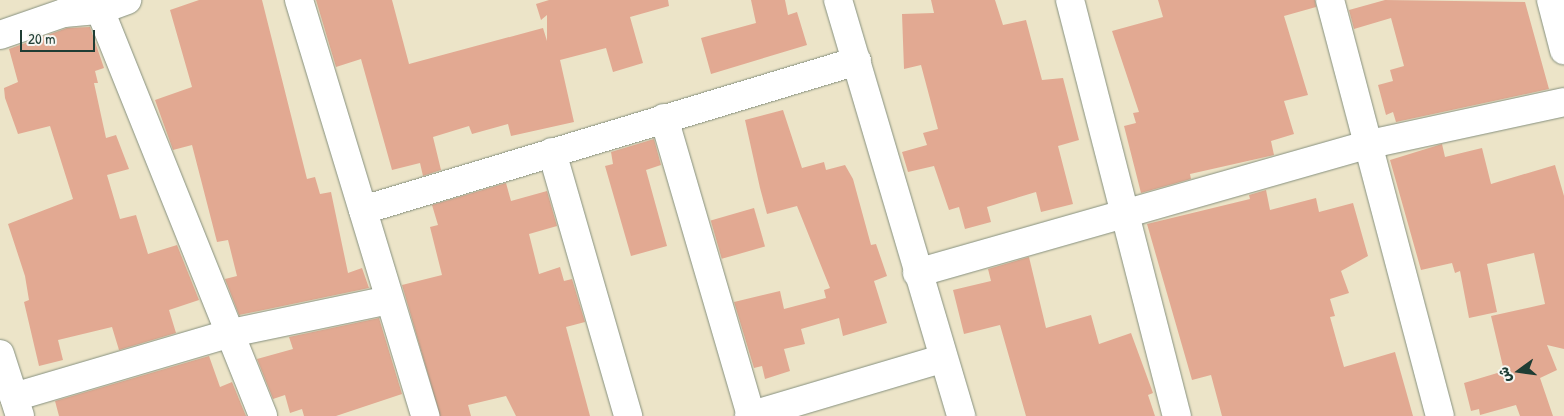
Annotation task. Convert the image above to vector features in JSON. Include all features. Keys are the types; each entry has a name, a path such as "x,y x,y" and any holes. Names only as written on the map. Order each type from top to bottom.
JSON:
{"street":[{"path":"0,35 63,6 100,10 127,0"},
{"path":"299,0 425,416"},
{"path":"838,0 942,359 961,416"},
{"path":"1070,0 1124,216 1178,416"},
{"path":"1330,0 1370,144 1440,416"},
{"path":"1551,0 1564,50"},
{"path":"100,10 263,416"},
{"path":"363,210 664,118 857,62"},
{"path":"917,273 1124,216 1370,144 1564,102"},
{"path":"664,118 750,416 942,359"},
{"path":"552,152 628,416"},
{"path":"0,354 17,406 230,333 389,300"}],"building":[{"path":"199,0 262,0 307,179 315,177 320,194 331,192 348,273 362,268 369,288 239,315 225,279 237,276 228,240 217,242 192,145 173,150 155,100 192,87 170,10"},
{"path":"316,0 392,0 409,64 543,28 547,41 547,15 541,20 536,4 549,0 668,0 669,6 630,17 643,63 613,72 606,48 560,60 574,122 511,136 508,124 472,134 469,126 433,137 441,170 423,176 420,163 392,170 361,59 336,67"},
{"path":"751,0 785,0 788,15 797,12 807,45 711,74 701,38 756,23"},
{"path":"931,0 995,0 1003,25 1026,20 1042,80 1063,78 1079,140 1058,146 1073,204 1041,212 1036,192 987,207 991,222 965,229 959,207 949,210 934,166 908,172 902,152 927,145 923,133 938,129 921,65 904,69 902,14 934,13"},
{"path":"1158,0 1315,0 1316,7 1284,16 1308,95 1284,101 1294,134 1271,141 1274,155 1190,174 1191,179 1141,193 1124,126 1136,123 1133,113 1139,112 1112,31 1163,17"},
{"path":"1385,0 1525,2 1549,89 1396,122 1393,112 1386,115 1378,85 1393,81 1390,70 1404,66 1391,18 1354,29 1349,10"},
{"path":"90,27 104,68 95,71 98,83 94,83 106,138 116,135 129,169 107,175 120,219 136,215 148,254 177,245 199,300 169,310 176,333 119,350 112,327 58,340 63,360 39,366 24,302 29,300 25,276 8,224 73,199 50,126 18,134 5,98 4,88 18,82 9,49 67,28"},
{"path":"783,110 802,168 824,162 826,170 845,165 853,179 871,245 876,244 887,276 874,281 887,323 843,336 839,318 801,329 805,344 784,349 790,371 765,379 762,366 754,368 734,302 780,291 784,309 826,298 824,290 830,288 797,206 767,214 760,188 745,120"},
{"path":"654,139 661,165 646,170 667,246 631,256 605,166 613,164 611,152"},
{"path":"1442,144 1445,157 1482,148 1491,184 1555,165 1564,196 1564,349 1547,345 1557,370 1540,378 1553,416 1520,416 1516,405 1480,415 1479,409 1471,411 1464,383 1504,371 1491,316 1545,304 1534,253 1487,264 1497,312 1469,318 1460,271 1455,273 1452,263 1421,270 1390,160"},
{"path":"506,183 511,201 547,191 557,226 529,234 539,274 560,267 564,281 572,279 585,322 566,327 590,416 516,416 506,396 468,405 471,416 440,416 402,285 442,275 430,227 438,225 432,205"},
{"path":"1266,190 1270,210 1316,198 1319,212 1353,203 1368,256 1341,271 1349,293 1330,299 1335,316 1330,317 1344,367 1395,352 1413,416 1222,416 1211,375 1192,380 1147,224 1250,199 1249,195"},
{"path":"754,208 765,246 722,259 711,220"},
{"path":"1029,257 1046,328 1091,315 1099,344 1131,333 1153,393 1148,395 1155,416 1026,416 1000,325 964,334 953,290 991,281 988,269"},
{"path":"379,318 402,394 336,416 304,416 302,409 290,413 285,395 273,399 257,359 293,349 289,337"},
{"path":"209,356 220,387 232,382 246,416 59,416 55,401"}]}
